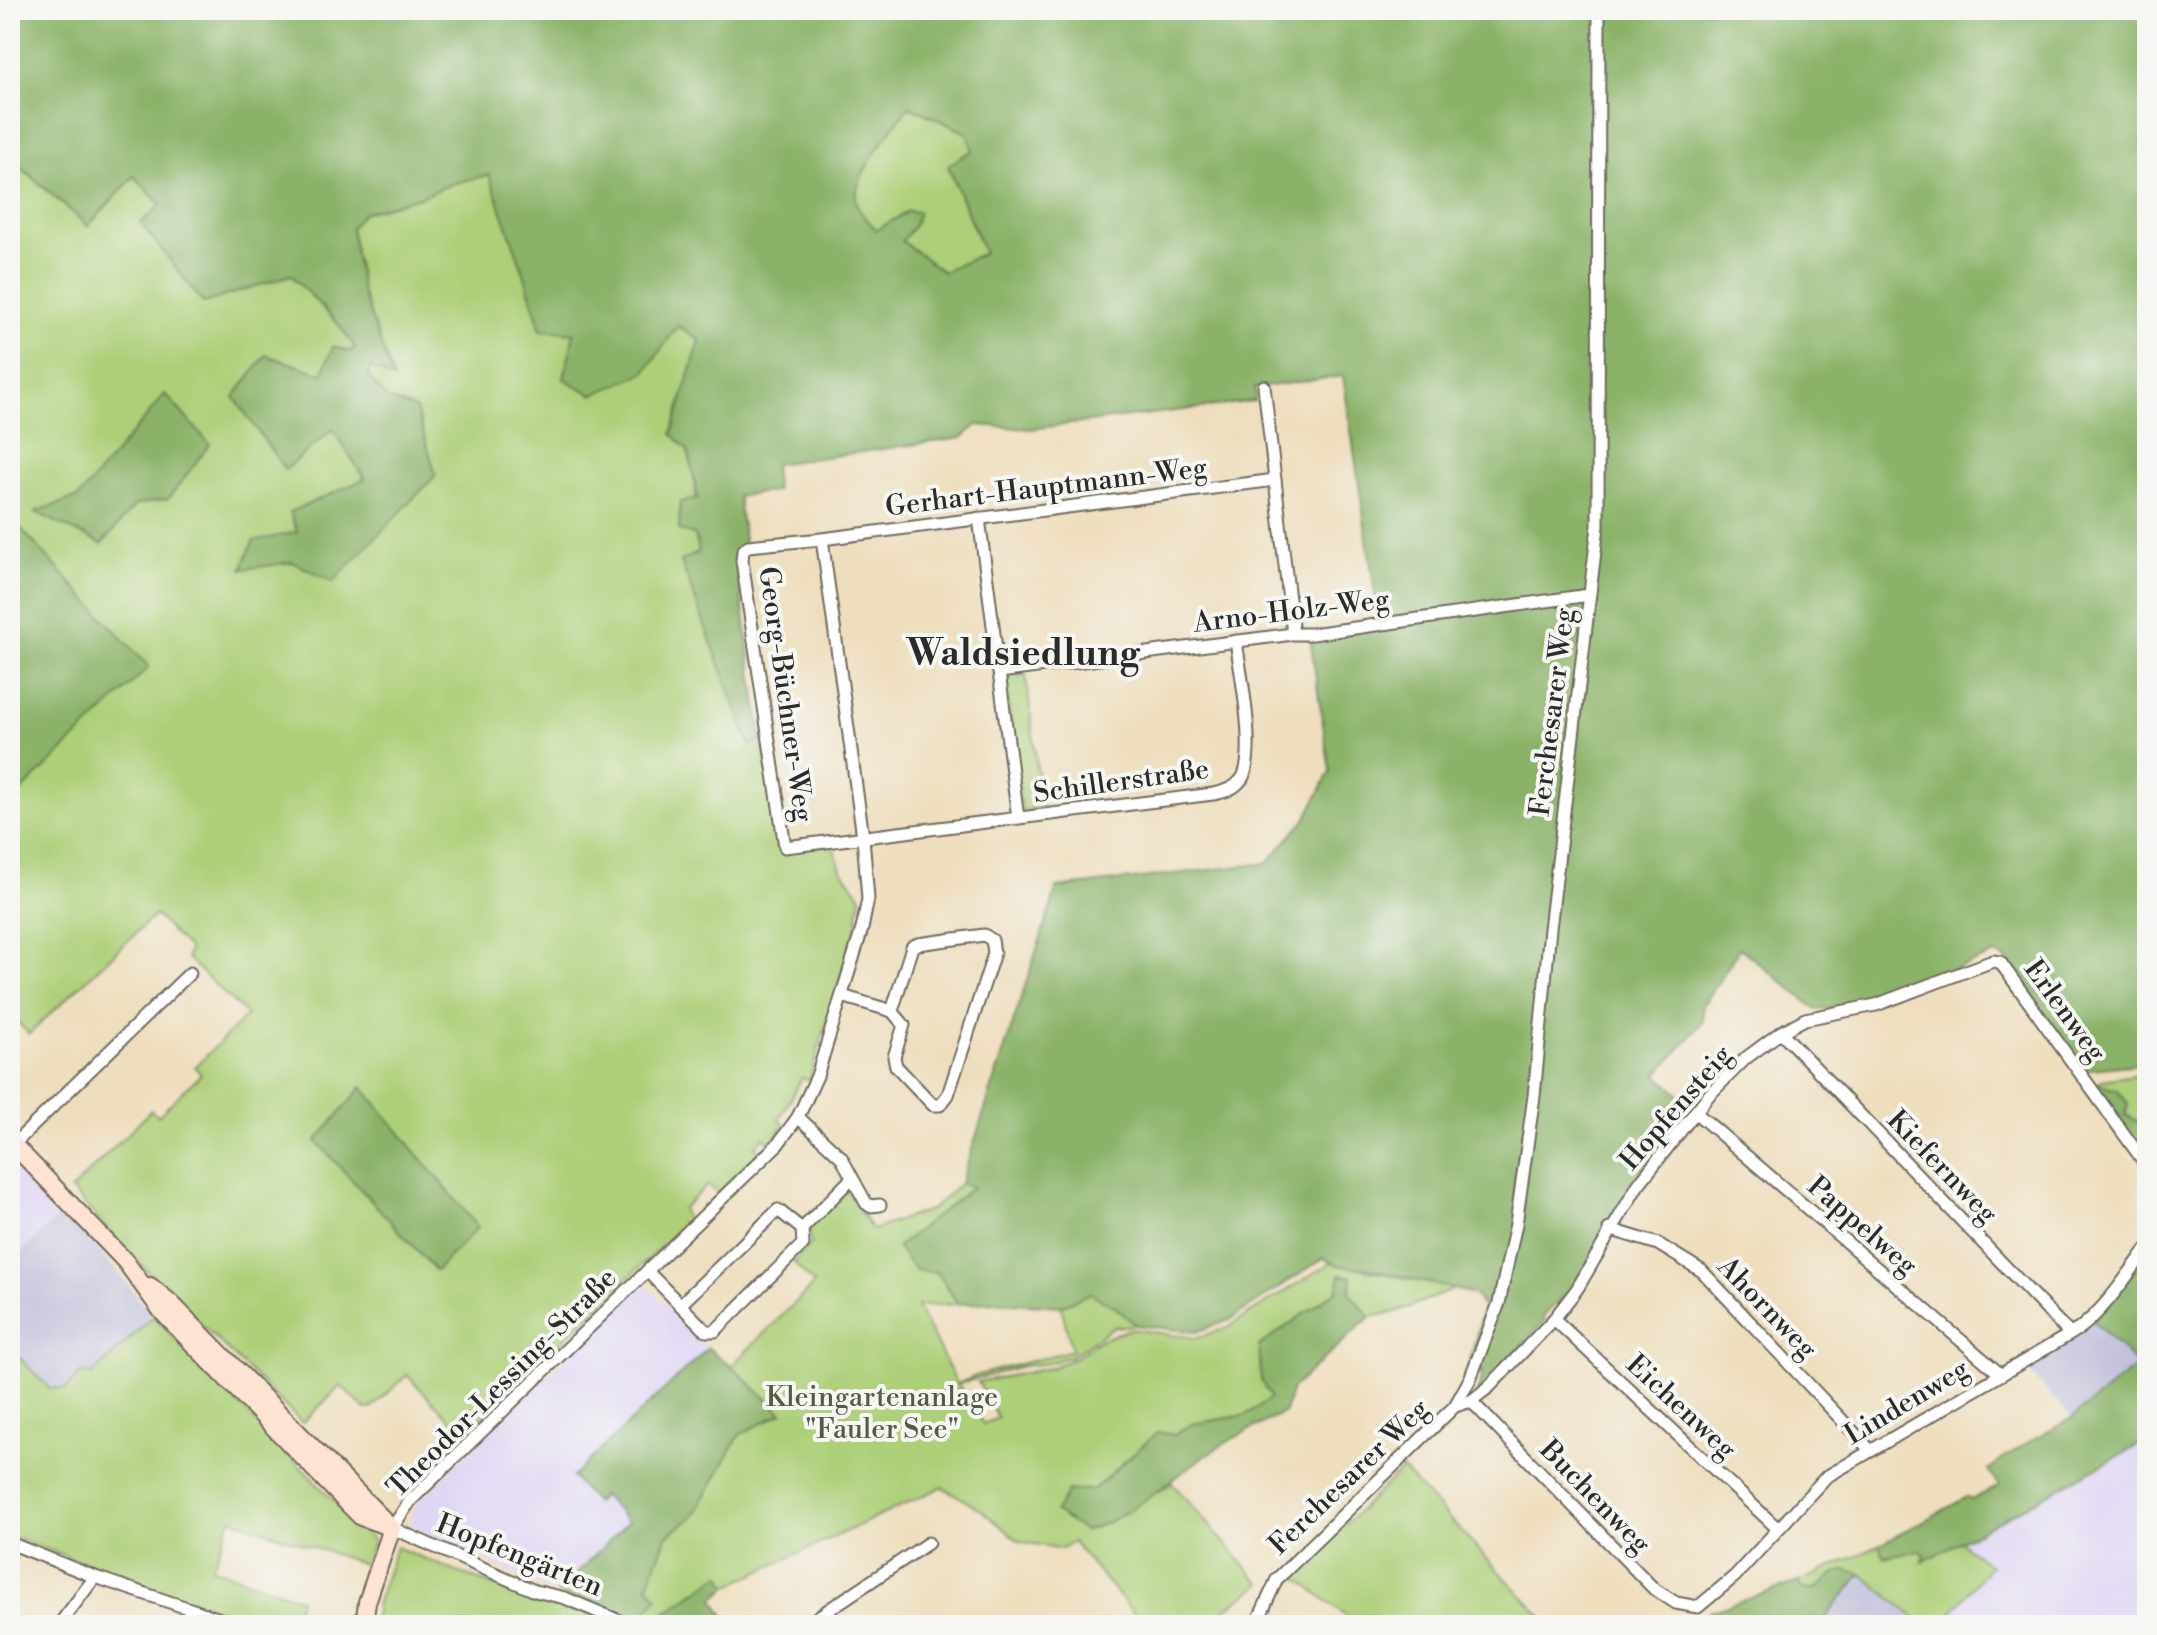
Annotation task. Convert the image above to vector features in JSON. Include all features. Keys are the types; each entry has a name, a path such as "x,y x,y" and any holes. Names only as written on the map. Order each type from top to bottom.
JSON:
{"street":[{"name":"Ferchesarer Weg","path":"1256,1625 1277,1579 1455,1406 1470,1379 1499,1303 1516,1224 1540,1041 1598,526 1599,10"},
{"path":"1264,386 1293,634"},
{"name":"Gerhart-Hauptmann-Weg","path":"822,539 1275,480"},
{"path":"979,518 1018,818"},
{"name":"Georg-Büchner-Weg","path":"822,539 748,546 743,551 742,561 785,847 863,837"},
{"name":"Theodor-Lessing-Straße","path":"392,1528 410,1501 778,1144 798,1117 817,1076 862,929 868,899 863,837 822,539"},
{"name":"Arno-Holz-Weg","path":"999,672 1312,634 1589,595"},
{"name":"Schillerstraße","path":"863,837 1213,794 1232,789 1242,779 1248,764 1249,746 1236,641"},
{"path":"842,996 892,1011 904,1025 894,1057 896,1066 933,1105 940,1105 948,1095 994,953 992,940 984,935 912,947 892,1011"},
{"name":"Hopfensteig","path":"1471,1401 1489,1387 1554,1319 1577,1289 1609,1229 1638,1185 1724,1078 1781,1032 1815,1016 1876,1005 1993,961 2000,962"},
{"name":"Erlenweg","path":"2000,962 2147,1166"},
{"path":"190,973 12,1142 134,1273 163,1313 344,1500 361,1517 392,1528 367,1602 364,1625"},
{"name":"Kiefernweg","path":"1781,1032 2070,1334"},
{"name":"Pappelweg","path":"1695,1112 2000,1374"},
{"path":"798,1117 841,1157 866,1203 870,1206 880,1205"},
{"name":"Theodor-Lessing-Straße","path":"647,1271 706,1331 715,1331 803,1244 802,1229 852,1178"},
{"path":"680,1305 778,1210 802,1229"},
{"name":"Ahornweg","path":"1609,1229 1658,1244 1702,1271 1871,1451"},
{"name":"Lindenweg","path":"1698,1607 1735,1576 1826,1477 2092,1319 2147,1249"},
{"name":"Eichenweg","path":"1554,1319 1777,1528"},
{"name":"Ferchesarer Weg","path":"1455,1406 1471,1401"},
{"name":"Buchenweg","path":"1471,1401 1660,1594 1676,1603 1698,1607"},
{"name":"Hopfengärten","path":"392,1528 535,1591 565,1598 629,1625"},
{"path":"10,1543 95,1577 238,1625"},
{"path":"806,1625 873,1572 928,1543"},
{"path":"59,1625 95,1577"}],"shaded area":[{"path":"10,1155 64,1211 10,1264"},
{"path":"64,1211 153,1316 92,1376 83,1372 65,1389 49,1388 10,1348 10,1264"},
{"path":"643,1282 708,1348 573,1477 594,1502 603,1495 629,1522 557,1593 409,1525 416,1504"},
{"path":"2093,1321 2139,1364 2072,1418 2022,1364"},
{"path":"2147,1441 2147,1625 1941,1625 1989,1566 1959,1541"},
{"path":"1861,1574 1921,1622 1919,1625 1820,1625"}],"green space":[{"path":"10,10 2147,10 2147,1063 2083,1070 2005,958 1995,954 1878,1000 1817,1010 1740,948 1703,1006 1703,1022 1657,1075 1693,1107 1630,1187 1573,1288 1543,1316 1545,1321 1477,1393 1483,1371 1465,1377 1484,1308 1474,1294 1368,1268 1340,1266 1324,1258 1231,1319 1196,1332 1136,1325 1115,1307 1090,1293 1061,1306 994,1302 958,1304 937,1272 915,1270 897,1247 973,1187 961,1183 1057,888 1267,863 1306,819 1330,771 1310,638 1380,627 1343,376 1255,388 1255,401 1031,429 977,425 962,438 774,464 776,491 738,496 744,540 736,559 762,741 750,745 681,561 699,552 695,535 679,530 680,502 698,498 688,450 672,434 700,340 678,326 644,373 593,395 564,379 574,333 541,330 489,175 454,183 420,197 363,213 351,228 362,291 393,379 370,367 368,376 387,399 416,409 436,475 333,582 293,562 242,569 253,541 297,532 290,512 365,479 333,429 285,470 234,397 266,355 322,374 333,346 351,352 355,347 338,324 291,275 203,303 141,223 161,205 134,176 88,226 13,160 10,161","holes":["909,106 967,133 973,150 948,165 984,253 943,272 902,241 913,227 919,212 908,211 877,230 859,209 856,194 874,154"]},
{"path":"909,106 967,133 973,150 948,166 984,253 943,272 902,241 913,227 908,211 877,230 857,205 856,194 866,168"},
{"path":"10,161 88,226 134,176 161,205 141,223 291,275 338,324 355,347 323,374 285,470 333,428 365,480 290,512 297,532 243,569 293,562 333,581 436,475 416,410 387,399 368,376 370,366 393,377 362,291 351,228 363,213 420,197 454,183 489,175 541,330 574,332 644,373 678,325 700,341 672,433 687,449 696,490 699,553 681,561 750,745 762,741 780,846 833,846 841,869 861,896 857,924 809,1080 802,1078 779,1120 785,1125 770,1143 764,1137 755,1147 760,1153 720,1194 708,1185 682,1209 688,1221 464,1434 407,1375 371,1409 365,1409 341,1386 302,1423 146,1270 71,1190 151,1110 158,1116 201,1074 195,1067 247,1015 187,958 189,949 155,915 29,1034 10,1014 10,802 148,667 10,517","holes":["79,497 168,499 135,505 102,544 36,512"]},
{"path":"165,394 210,444 168,499 135,505 102,544 35,512 79,497"},
{"path":"10,517 149,667 10,802"},
{"path":"1026,675 1042,808 1022,811 1005,678"},
{"path":"2147,1073 2147,1130 2143,1124 2125,1115 2128,1105 2096,1085 2102,1080"},
{"path":"2098,1084 2117,1090 2128,1103 2125,1115 2143,1124 2147,1130 2147,1161 2095,1087"},
{"path":"362,1087 478,1227 436,1271 316,1141"},
{"name":"Kleingartenanlage \"Fauler See\"","path":"961,1183 974,1186 937,1272 958,1304 917,1306 957,1384 978,1375 1072,1350 1061,1306 1090,1293 1115,1307 1136,1325 1113,1327 1071,1356 958,1384 983,1424 998,1418 978,1382 1050,1368 1073,1359 1100,1340 1130,1329 1196,1338 1228,1327 1332,1262 1455,1289 1396,1312 1370,1317 1350,1294 1337,1290 1259,1346 1272,1398 1246,1415 1192,1424 1174,1435 1158,1432 1094,1489 1108,1523 1172,1483 1261,1584 1204,1625 1144,1625 1073,1542 1062,1549 1019,1541 980,1509 942,1487 728,1586 721,1574 664,1614 658,1625 639,1619 657,1598 647,1585 667,1536 694,1516 740,1434 782,1413 731,1366 814,1284 793,1262 811,1244 809,1227 846,1189 872,1230 932,1209"},
{"path":"2147,1254 2147,1441 1922,1562 1925,1555 1920,1550 1884,1557 1880,1545 1967,1497 1971,1500 1999,1486 1988,1470 2017,1449 2072,1418 2138,1365 2093,1321"},
{"path":"1340,1275 1352,1277 1350,1294 1370,1317 1292,1388 1285,1412 1218,1447 1150,1497 1102,1524 1084,1531 1055,1512 1068,1491 1094,1489 1158,1432 1174,1435 1192,1424 1246,1415 1271,1398 1261,1381 1259,1346 1337,1290"},
{"path":"153,1316 373,1541 366,1565 231,1519 212,1568 300,1599 295,1621 307,1625 259,1625 10,1536 10,1348 49,1388 65,1389 83,1372 92,1375"},
{"path":"708,1348 782,1413 740,1434 694,1516 667,1536 648,1585 658,1598 639,1619 629,1621 557,1593 628,1522 603,1495 595,1502 572,1477"},
{"path":"1402,1469 1550,1625 1359,1625 1293,1575"},
{"path":"1959,1541 1990,1566 1941,1625 1919,1625 1920,1622 1861,1574 1832,1579 1812,1590 1800,1587 1798,1582 1880,1545 1885,1558 1920,1550 1925,1555 1923,1561"},
{"path":"396,1547 536,1600 560,1601 616,1625 374,1625 377,1602"},
{"path":"1845,1570 1861,1574 1820,1625 1702,1625 1709,1612 1798,1582 1802,1589 1814,1590 1831,1576"},
{"path":"721,1574 728,1586 714,1599 727,1621 721,1625 658,1625 664,1614"}],"district":[{"name":"Waldsiedlung","path":"1023,652"}]}
